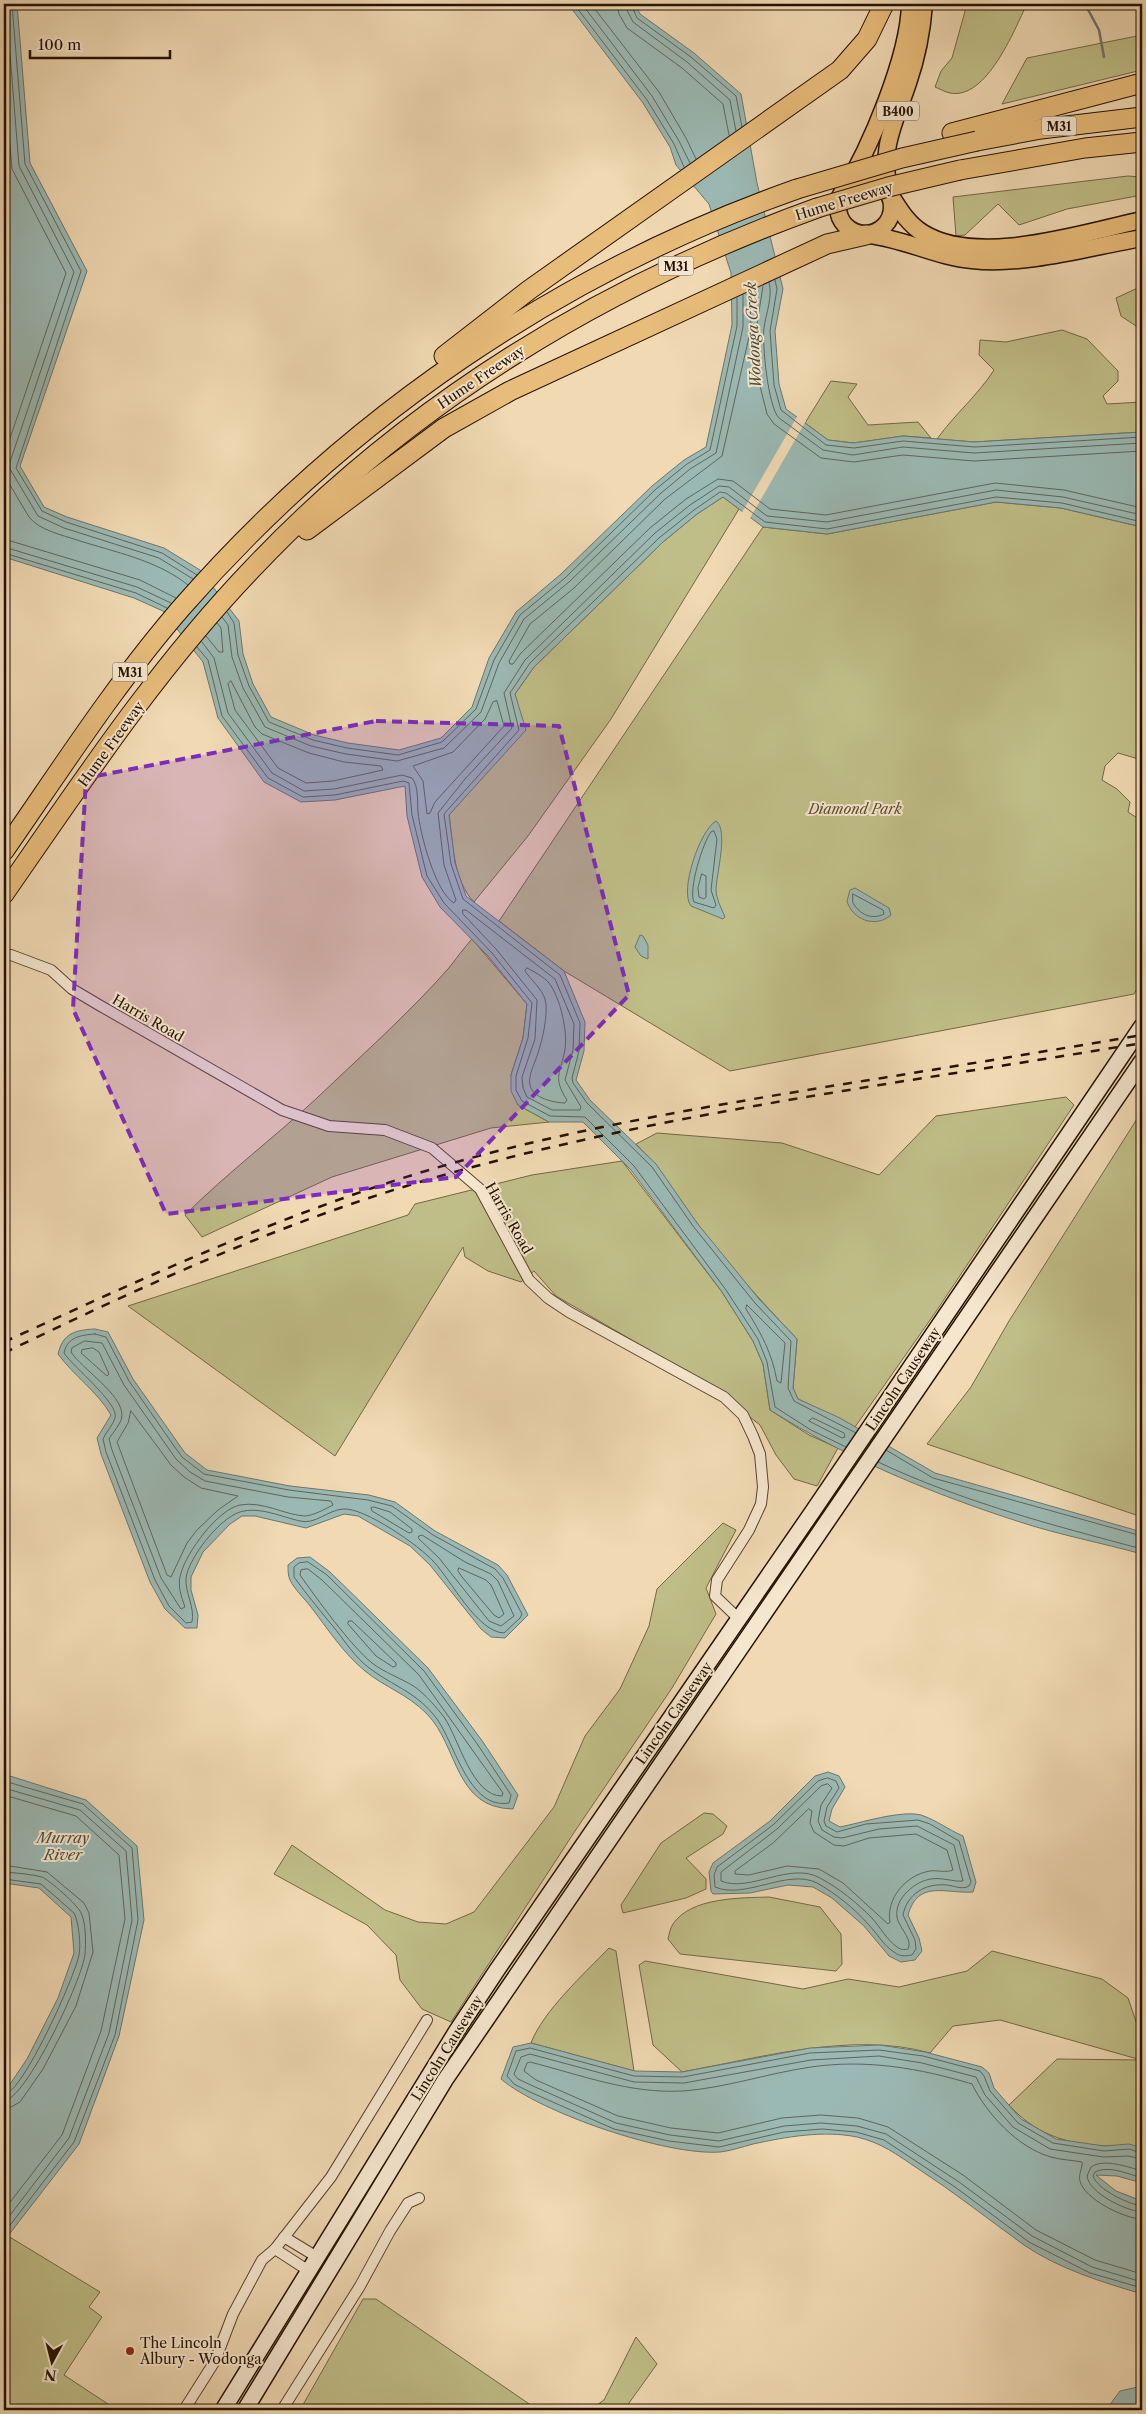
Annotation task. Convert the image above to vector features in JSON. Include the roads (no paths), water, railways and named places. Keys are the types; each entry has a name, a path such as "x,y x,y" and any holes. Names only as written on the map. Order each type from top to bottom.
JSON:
{"highway":[{"path":"360,433 407,387 528,290 840,70 867,39 884,4"},
{"path":"797,189 873,158 952,134 1142,83"},
{"name":"Hume Freeway","path":"4,851 130,672 181,608 275,509 360,433 466,355 535,310 585,282 684,234 797,189 902,158 977,141 1050,128 1142,117"},
{"name":"Hume Freeway","path":"4,894 147,695 200,628 371,457 422,417 541,337 645,279 761,229 816,208 880,189 960,170 1085,148 1142,142"},
{"path":"296,532 444,428 549,372 827,244 868,235"}],"main road":[{"name":"B400","path":"910,4 903,47 893,79 863,154 838,205 842,219 852,230 868,235 894,238 957,258 995,262 1026,259 1142,238"},
{"name":"B400","path":"868,235 880,229 887,221 891,207 891,195 885,172 887,147 918,49 924,4"},
{"name":"B400","path":"842,194 851,185 867,182 882,186 891,195 909,222 922,233 939,241 963,246 990,248 1021,245 1142,220"},
{"name":"Lincoln Causeway","path":"223,2410 456,2032 1142,1026"},
{"name":"Lincoln Causeway","path":"245,2410 446,2080 1142,1061"},
{"path":"739,1619 754,1629"},
{"path":"317,2257 330,2272"},
{"path":"309,2270 330,2272"}],"street":[{"name":"Harris Road","path":"4,956 11,955 51,970 72,989 98,1005 282,1110 329,1126 385,1130 432,1148 480,1190 529,1280 548,1298 569,1312 724,1397 743,1415 760,1454 763,1487 761,1504 750,1530 717,1580 715,1596 739,1619"},
{"path":"184,2410 215,2361 233,2314 262,2260 275,2249 331,2177 427,2020"},
{"path":"282,2410 360,2286 408,2203 419,2198"},
{"path":"284,2237 317,2257"},
{"path":"275,2249 309,2270"}],"water":[{"name":"Wodonga Creek","path":"4,4 17,4 30,163 87,271 20,466 44,507 67,517 164,548 200,570 239,621 243,654 253,684 271,717 314,735 348,743 399,750 441,738 472,707 489,658 516,612 561,574 652,486 684,460 706,447 732,325 731,273 709,204 676,165 670,147 643,103 568,4 635,4 640,14 694,53 741,94 757,183 783,289 775,331 779,384 786,409 828,440 853,443 903,436 974,442 1142,432 1142,527 1061,508 996,502 827,534 763,527 723,497 697,514 663,542 534,667 515,694 526,730 449,815 455,863 466,896 564,971 585,1022 584,1051 576,1080 590,1100 656,1164 697,1223 759,1299 797,1339 793,1388 798,1399 840,1418 935,1473 1142,1532 1142,1554 1035,1527 955,1500 860,1460 770,1410 763,1364 753,1341 722,1292 631,1170 583,1122 549,1122 518,1105 511,1091 511,1075 523,1038 527,1004 488,956 440,907 422,877 407,816 405,786 335,800 301,802 264,782 218,718 203,662 163,611 134,598 4,557"},
{"path":"716,821 720,826 722,843 716,890 725,917 723,919 691,906 688,898 689,875 693,861 704,836"},
{"path":"855,888 889,908 891,915 878,921 865,920 859,917 854,913 847,901 850,890"},
{"path":"640,935 643,936 648,945 648,959 641,956 635,947"},
{"path":"95,1329 108,1332 133,1379 185,1453 207,1470 290,1486 369,1495 395,1502 435,1531 498,1565 507,1575 528,1615 505,1638 491,1637 481,1629 430,1565 410,1546 358,1516 344,1514 306,1528 255,1516 242,1516 230,1524 203,1552 191,1577 191,1590 198,1615 197,1628 185,1628 165,1609 150,1582 101,1454 97,1438 111,1415 99,1398 58,1354 63,1341 71,1334 81,1330"},
{"path":"310,1557 330,1572 428,1668 483,1742 518,1795 513,1809 494,1806 479,1798 468,1787 446,1743 427,1714 411,1701 365,1671 336,1640 289,1578 288,1565 297,1558"},
{"path":"828,1772 839,1776 845,1787 832,1809 829,1821 840,1827 869,1820 913,1814 927,1817 963,1836 976,1882 973,1892 934,1891 926,1892 919,1896 908,1915 919,1938 922,1951 915,1960 901,1962 889,1956 864,1926 832,1898 813,1887 788,1885 750,1893 713,1894 711,1891 709,1872 713,1863 770,1821 815,1776"},
{"name":"Murray River","path":"10,1776 86,1800 137,1846 144,1920 119,2036 79,2144 4,2241 4,2093 27,2059 58,1998 74,1953 71,1917 39,1888 4,1883 4,1777"},
{"path":"531,2043 635,2071 682,2072 810,2048 880,2045 925,2052 982,2067 989,2073 994,2088 1021,2119 1056,2139 1104,2146 1129,2144 1142,2148 1142,2183 1117,2176 1096,2175 1116,2191 1142,2201 1142,2294 1081,2274 1037,2254 944,2186 902,2158 866,2139 844,2135 818,2134 778,2139 720,2152 697,2151 638,2140 574,2118 520,2092 501,2079 513,2047"},
{"path":"1142,2386 1142,2410 1106,2410 1120,2391"}],"waterway":[{"path":"1085,4 1099,30 1104,57"}],"railway":[{"path":"4,1342 222,1245 333,1202 446,1165 538,1141 678,1112 1142,1035"},
{"path":"4,1353 113,1301 279,1230 393,1190 451,1173 536,1151 708,1114 1142,1043"}],"place":[{"name":"The Lincoln Albury - Wodonga","path":"130,2351"}],"park label":[{"name":"Diamond Park","path":"855,809"}]}
